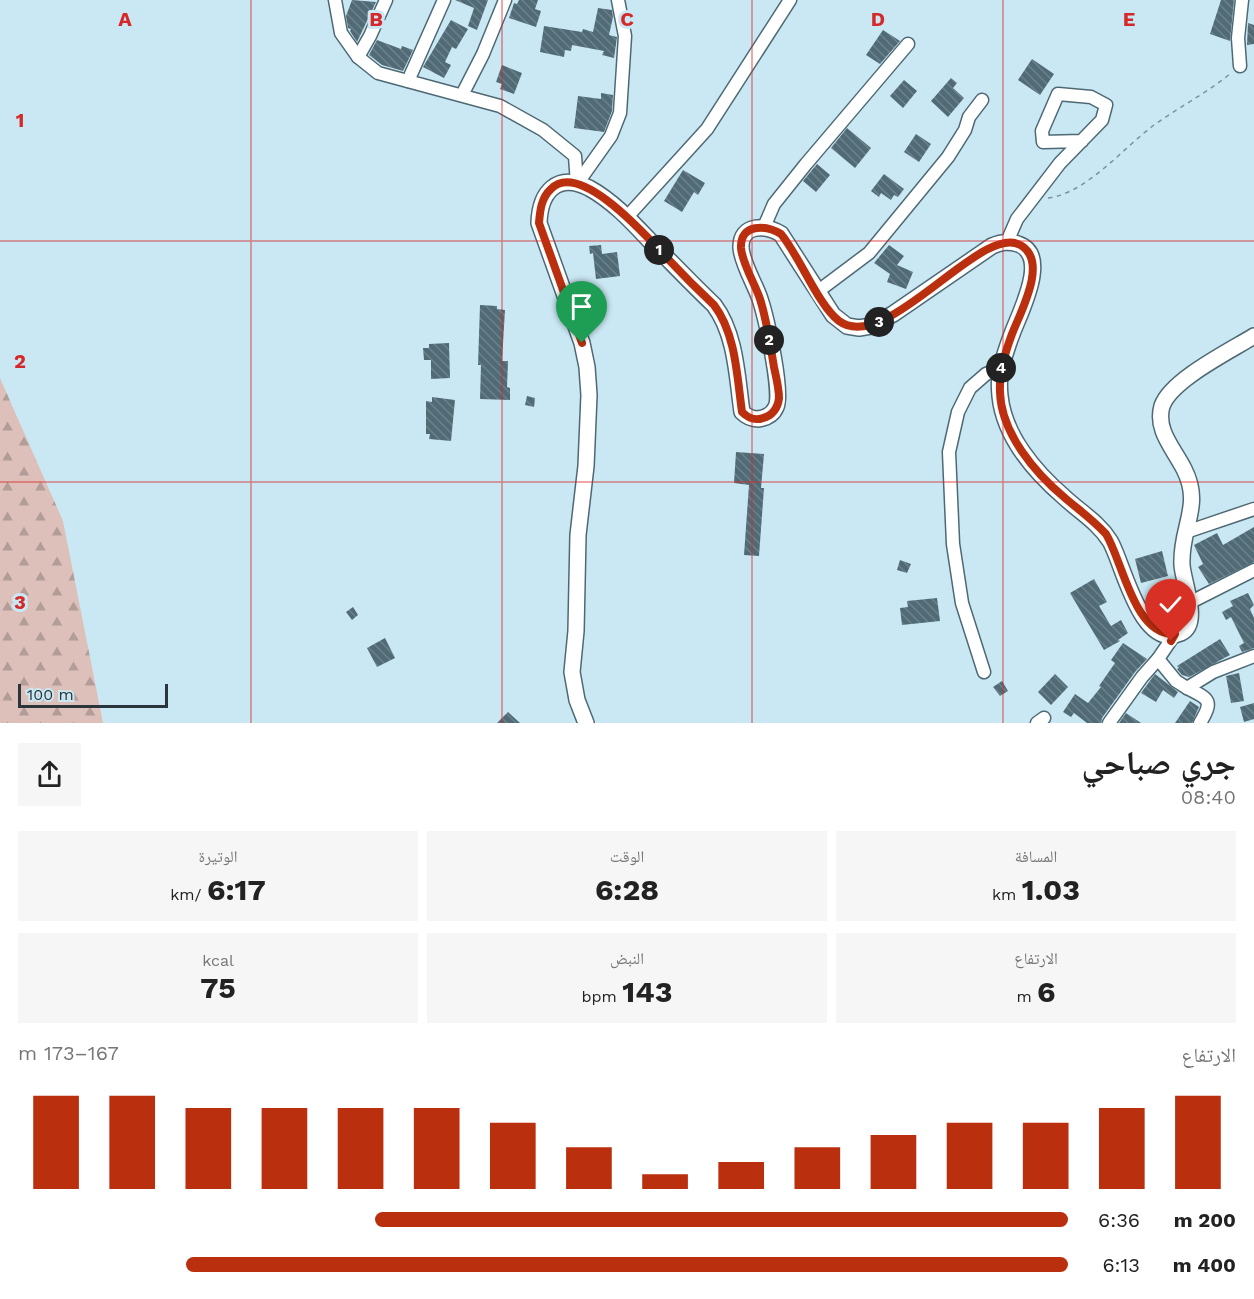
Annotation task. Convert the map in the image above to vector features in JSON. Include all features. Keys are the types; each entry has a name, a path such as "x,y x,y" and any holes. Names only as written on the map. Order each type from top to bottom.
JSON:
{"main road":[{"path":"586,723 577,700 572,672 576,631 578,535 586,466 589,395 582,343 539,223 540,208 551,188 569,181 589,188 627,217 722,316 728,329 742,412 752,419 763,418 772,413 779,399 766,323 741,247 748,230 754,227 764,227 781,234 833,315 847,326 859,328 871,326 931,290 983,251 1001,242 1022,246 1029,254 1033,268 1025,303 1011,335 1001,368 1002,408 1012,433 1034,468 1106,534 1136,604 1146,620 1157,631 1175,634 1183,632 1188,626 1191,614 1182,568 1182,547 1193,500 1191,485 1162,429 1160,419 1162,406 1168,395 1183,380 1254,336"}],"street":[{"path":"335,0 341,33 358,57 378,73 500,106 543,130 575,156 577,184"},
{"path":"358,57 386,0"},
{"path":"408,81 444,0"},
{"path":"462,95 483,54 505,0"},
{"path":"577,184 611,136 620,113 625,36 618,0"},
{"path":"627,217 707,129 790,0"},
{"path":"1240,66 1238,38 1242,0"},
{"path":"764,227 774,204 908,44"},
{"path":"1007,242 1017,219 1060,163 1082,141 1102,120 1106,105 1091,97 1058,94 1042,131 1043,142 1082,141"},
{"path":"817,292 869,253 948,157 965,130 969,117 982,100"},
{"path":"984,672 962,603 955,556 950,452 958,412 970,388 986,374 1001,368"},
{"path":"1186,532 1254,509"},
{"path":"1190,603 1254,570"},
{"path":"1109,723 1175,634"},
{"path":"1187,688 1213,672 1254,656"},
{"path":"1158,659 1176,681 1206,697 1209,709 1200,723"}],"path":[{"path":"1032,200 1056,197 1080,186 1154,125 1216,85 1240,66"}],"green space":[{"path":"0,378 63,521 103,723 0,723"}],"building":[{"path":"352,0 376,2 357,42 351,29 348,28 346,16"},
{"path":"455,0 488,0 477,30 468,26 474,8"},
{"path":"519,0 538,0 535,9 541,11 536,27 509,18 514,3 517,4"},
{"path":"1221,0 1234,0 1230,41 1210,34"},
{"path":"598,8 612,10 613,17 609,35 617,37 614,58 602,55 604,51 572,45 571,51 565,50 564,57 540,52 544,26 593,32"},
{"path":"451,20 468,29 456,49 452,47 445,62 451,65 444,78 423,67"},
{"path":"1248,23 1254,25 1254,44 1247,45"},
{"path":"883,30 900,41 880,64 866,55"},
{"path":"377,40 401,49 402,46 413,50 403,71 382,65 369,55"},
{"path":"1032,59 1054,74 1040,95 1018,80"},
{"path":"502,65 522,73 514,94 500,89 502,84 496,82"},
{"path":"951,78 957,83 953,88 964,98 948,117 931,101"},
{"path":"904,80 917,91 903,108 890,96"},
{"path":"601,93 613,95 612,111 604,132 574,128 578,96 601,99"},
{"path":"847,128 871,148 855,168 831,148"},
{"path":"916,134 931,144 919,162 904,152"},
{"path":"817,164 830,175 816,192 803,181"},
{"path":"683,170 705,183 698,195 694,192 682,212 664,201"},
{"path":"884,174 904,189 898,197 894,195 891,200 881,193 879,197 871,191"},
{"path":"601,245 602,254 617,252 620,276 596,279 593,253 590,254 589,246"},
{"path":"889,245 904,256 897,265 913,272 906,289 887,282 890,274 874,263"},
{"path":"480,305 497,306 497,309 505,310 502,361 508,361 507,387 510,388 510,400 480,399 481,365 478,365"},
{"path":"449,343 450,378 431,379 431,360 424,360 423,348 429,348 429,344"},
{"path":"527,396 535,398 534,407 525,405"},
{"path":"432,397 455,400 451,441 429,439 430,434 426,434 426,401 432,402"},
{"path":"736,452 764,454 759,556 744,555 749,485 734,483"},
{"path":"1254,527 1254,562 1209,584 1198,567 1203,564 1194,545 1217,533 1223,545"},
{"path":"1162,551 1168,576 1141,583 1135,559"},
{"path":"900,560 911,564 907,573 897,570"},
{"path":"1094,579 1107,602 1099,606 1111,626 1121,620 1128,633 1118,640 1120,641 1104,650 1070,593"},
{"path":"1248,593 1254,605 1250,609 1254,618 1254,648 1242,652 1239,646 1244,643 1231,617 1226,620 1222,612 1233,606 1230,601"},
{"path":"937,598 940,621 902,625 900,608 908,607 907,601"},
{"path":"353,607 358,615 352,620 346,612"},
{"path":"385,638 395,658 377,667 367,648"},
{"path":"1220,639 1230,655 1189,677 1182,675 1177,669 1179,668 1177,666"},
{"path":"1123,643 1147,659 1135,672 1102,718 1101,723 1087,723 1074,713 1071,717 1063,712 1075,694 1088,703 1101,687 1099,686 1115,663 1111,660"},
{"path":"1239,673 1244,701 1231,703 1226,676"},
{"path":"1055,674 1068,687 1051,705 1038,692"},
{"path":"1155,674 1178,692 1174,698 1163,690 1156,702 1141,693"},
{"path":"1002,681 1008,691 1000,696 993,687"},
{"path":"1190,701 1199,707 1192,723 1175,723"},
{"path":"1254,703 1254,719 1244,722 1240,707"},
{"path":"508,712 520,723 497,723"},
{"path":"1126,713 1141,723 1119,723"}],"route":[{"path":"582,343 539,223 540,208 547,193 551,188 563,182 569,181 589,188 627,217 714,305 728,329 742,412 752,419 763,418 772,413 779,399 760,299 742,253 742,240 748,230 754,227 764,227 781,234 833,315 847,326 859,328 871,326 893,314 992,246 1001,242 1022,246 1029,254 1033,268 1025,303 1011,335 1001,368 1000,398 1008,425 1034,468 1064,498 1106,534 1136,604 1146,620 1157,631 1169,635 1175,634 1171,641"}]}
